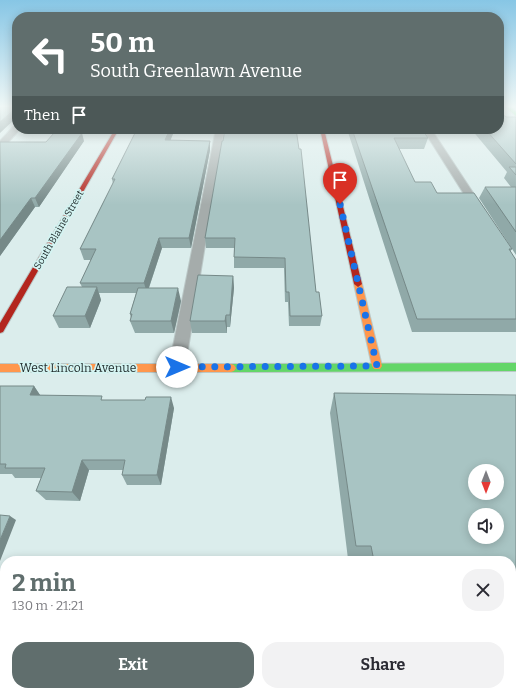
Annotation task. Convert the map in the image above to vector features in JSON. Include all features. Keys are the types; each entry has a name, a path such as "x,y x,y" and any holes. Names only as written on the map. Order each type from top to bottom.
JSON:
{"street":[{"name":"South Blaine Street","path":"0,330 111,139"},
{"path":"324,139 377,366"},
{"name":"West Lincoln Avenue","path":"0,368 377,366 516,367"}],"lane":[{"path":"177,367 218,139"},
{"path":"434,139 486,221"}],"building":[{"path":"48,139 77,139 35,198 31,198 0,240 0,142 46,142"},
{"path":"132,139 210,141 189,238 159,238 144,283 80,283 96,249 80,249 115,179 112,179"},
{"path":"223,139 298,139 299,149 301,149 316,292 319,292 322,316 290,316 289,292 286,292 285,258 234,257 235,238 205,238"},
{"path":"356,139 395,139 415,182 431,182 437,193 474,193 512,249 509,249 516,260 516,319 417,319"},
{"path":"494,139 516,139 516,164"},
{"path":"509,167 516,167 516,175"},
{"path":"485,187 516,187 516,232"},
{"path":"198,275 233,276 230,315 226,315 225,321 190,321"},
{"path":"67,287 97,287 85,316 53,316"},
{"path":"138,288 178,288 171,321 130,321 132,314 130,314"},
{"path":"0,386 34,386 30,395 102,396 101,400 145,400 146,397 171,397 157,475 122,475 125,460 82,460 72,492 36,491 45,468 5,468 6,464 0,464"},
{"path":"334,393 516,395 516,556 373,556 371,546 356,546"},
{"path":"0,515 10,516 0,540"}],"traffic: fast":[{"path":"231,368 516,367"}],"traffic: slow":[{"path":"358,284 377,366"},
{"path":"0,368 231,368"}],"traffic: jam":[{"path":"0,330 111,139"},
{"path":"324,139 358,284"}],"route":[{"path":"177,367 377,366 340,204"}]}
